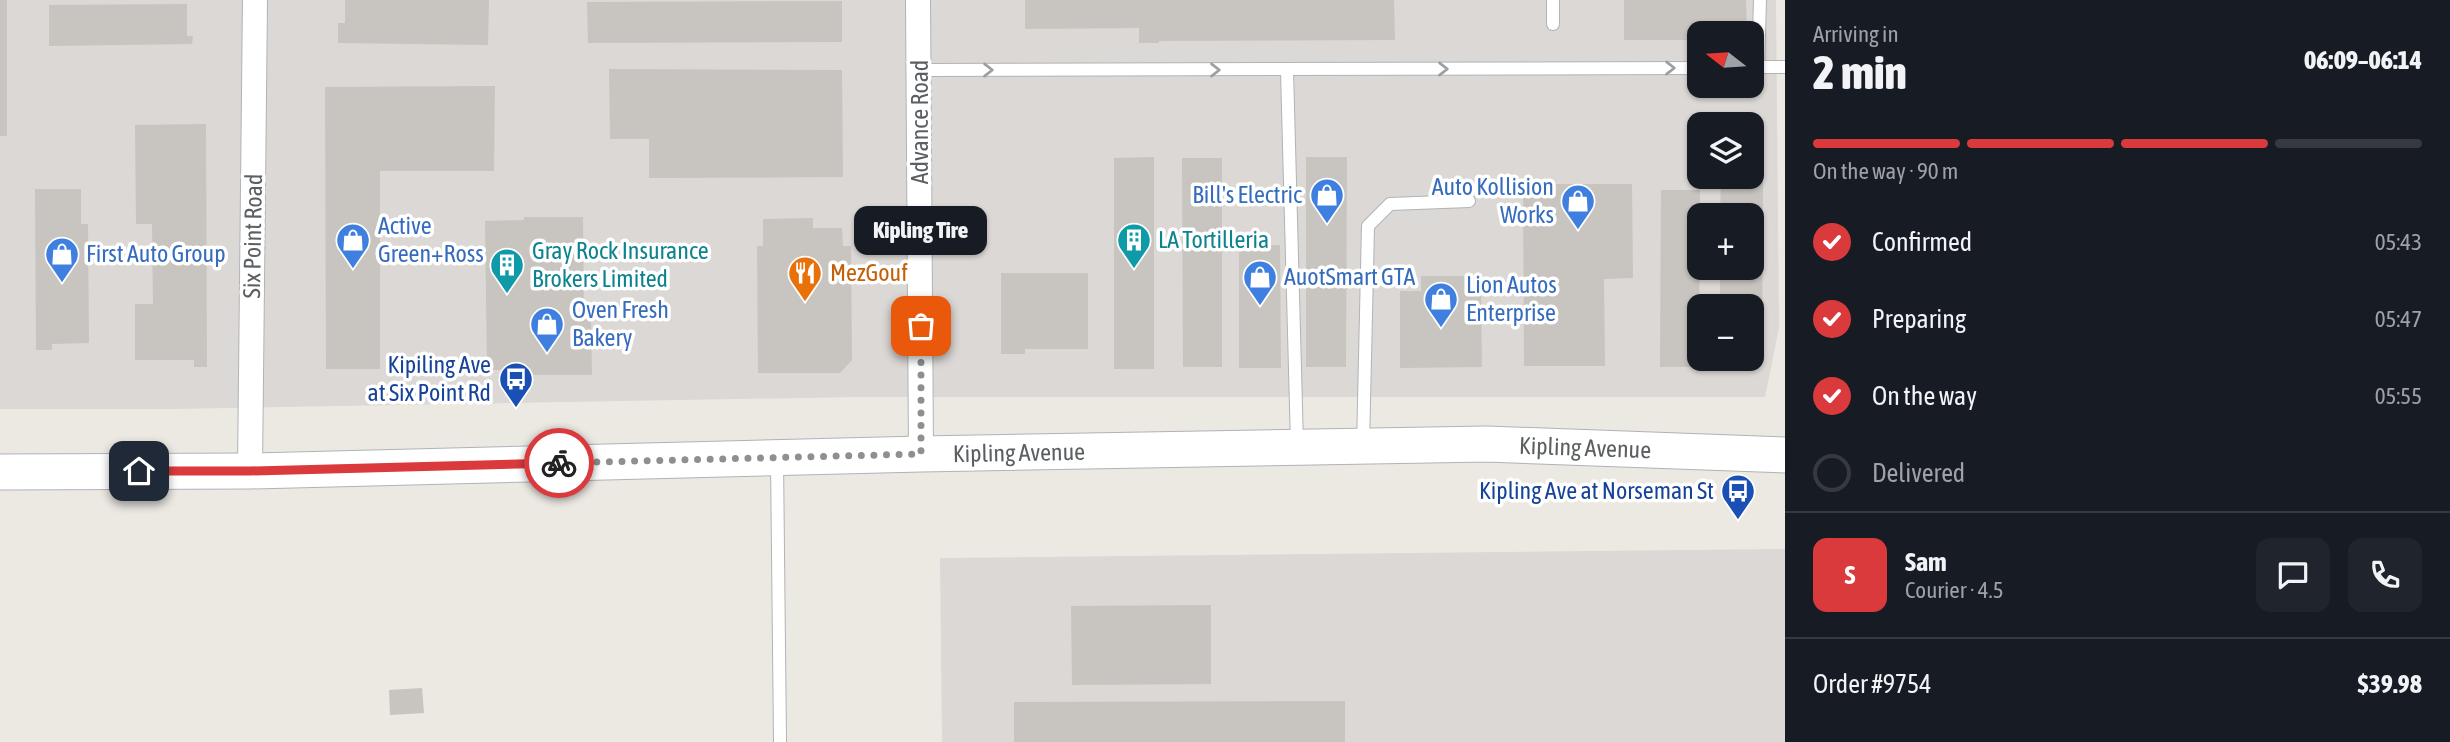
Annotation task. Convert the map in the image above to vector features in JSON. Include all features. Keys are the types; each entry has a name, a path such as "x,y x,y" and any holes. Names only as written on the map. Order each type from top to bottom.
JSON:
{"main road":[{"name":"Kipling Avenue","path":"0,472 250,471 921,454 1487,444 1785,455"}],"street":[{"name":"Six Point Road","path":"250,471 255,0"},
{"name":"Advance Road","path":"918,0 921,454"}],"lane":[{"path":"1553,0 1553,24"},
{"path":"1758,21 1760,0"},
{"path":"1764,67 1785,67"},
{"path":"919,70 1687,68"},
{"path":"1287,70 1297,447"},
{"path":"1363,446 1368,226 1390,204 1469,201"},
{"path":"777,458 780,742"}],"shaded area":[{"path":"0,0 1776,0 1779,328 1765,397 855,397 173,409 0,409"},
{"path":"1785,549 1785,742 942,742 940,558"}],"building":[{"path":"0,0 7,0 7,136 0,136"},
{"path":"345,0 489,0 488,45 338,43 338,23 345,23"},
{"path":"1025,0 1394,0 1395,40 1139,43 1139,28 1025,29"},
{"path":"1624,0 1746,0 1747,21 1687,21 1687,40 1624,40"},
{"path":"842,1 842,42 588,43 587,2"},
{"path":"187,4 187,36 193,36 192,44 49,46 49,5"},
{"path":"609,69 842,70 843,177 649,178 649,139 610,139"},
{"name":"Active Green+Ross","path":"495,86 494,171 380,171 380,369 326,369 325,87"},
{"path":"206,124 207,367 194,367 194,360 135,360 135,304 153,304 152,224 136,224 135,125"},
{"name":"LA Tortilleria","path":"1154,157 1154,369 1114,369 1114,158"},
{"name":"Bill's Electric","path":"1306,157 1347,157 1346,367 1306,367"},
{"path":"1182,158 1222,158 1222,367 1183,367"},
{"name":"Auto Kollision Works","path":"1523,184 1632,184 1633,278 1604,279 1605,366 1524,366"},
{"name":"First Auto Group","path":"35,189 81,189 81,224 88,224 89,343 52,344 52,350 36,350"},
{"path":"1721,189 1763,189 1763,203 1720,203"},
{"path":"1661,190 1700,190 1700,203 1687,203 1687,280 1699,280 1699,294 1687,294 1687,367 1660,367"},
{"path":"524,217 583,217 584,317 591,317 592,375 529,375 529,370 487,370 485,221 524,220"},
{"name":"MezGouf","path":"813,218 813,228 842,228 843,246 851,246 852,360 840,373 758,373 757,246 763,246 763,219"},
{"name":"AuotSmart GTA","path":"1239,245 1280,245 1281,368 1239,368"},
{"path":"1001,273 1088,273 1088,349 1025,349 1025,354 1001,354"},
{"name":"Lion Autos Enterprise","path":"1421,276 1477,276 1477,290 1481,290 1482,367 1400,368 1400,291 1421,291"},
{"path":"1720,280 1762,280 1762,294 1720,294"},
{"path":"1211,605 1211,684 1072,685 1071,606"},
{"path":"422,688 424,713 390,715 389,690"},
{"path":"1345,701 1345,742 1014,742 1014,702"}],"way so far":[{"path":"559,463 921,454 921,326"}],"place":[{"name":"Bill's Electric","path":"1327,225"},
{"name":"Auto Kollision Works","path":"1578,231"},
{"name":"Active Green+Ross","path":"353,270"},
{"name":"LA Tortilleria","path":"1134,270"},
{"name":"First Auto Group","path":"62,284"},
{"name":"Gray Rock Insurance Brokers Limited","path":"507,295"},
{"name":"MezGouf","path":"805,303"},
{"name":"AuotSmart GTA","path":"1260,307"},
{"name":"Kipling Tire","path":"921,326"},
{"name":"Lion Autos Enterprise","path":"1441,329"},
{"name":"Oven Fresh Bakery","path":"547,354"},
{"name":"Kipiling Ave at Six Point Rd","path":"516,409"},
{"name":"Kipling Ave at Norseman St","path":"1738,521"}],"route":[{"path":"139,471 250,471 559,463"}]}
